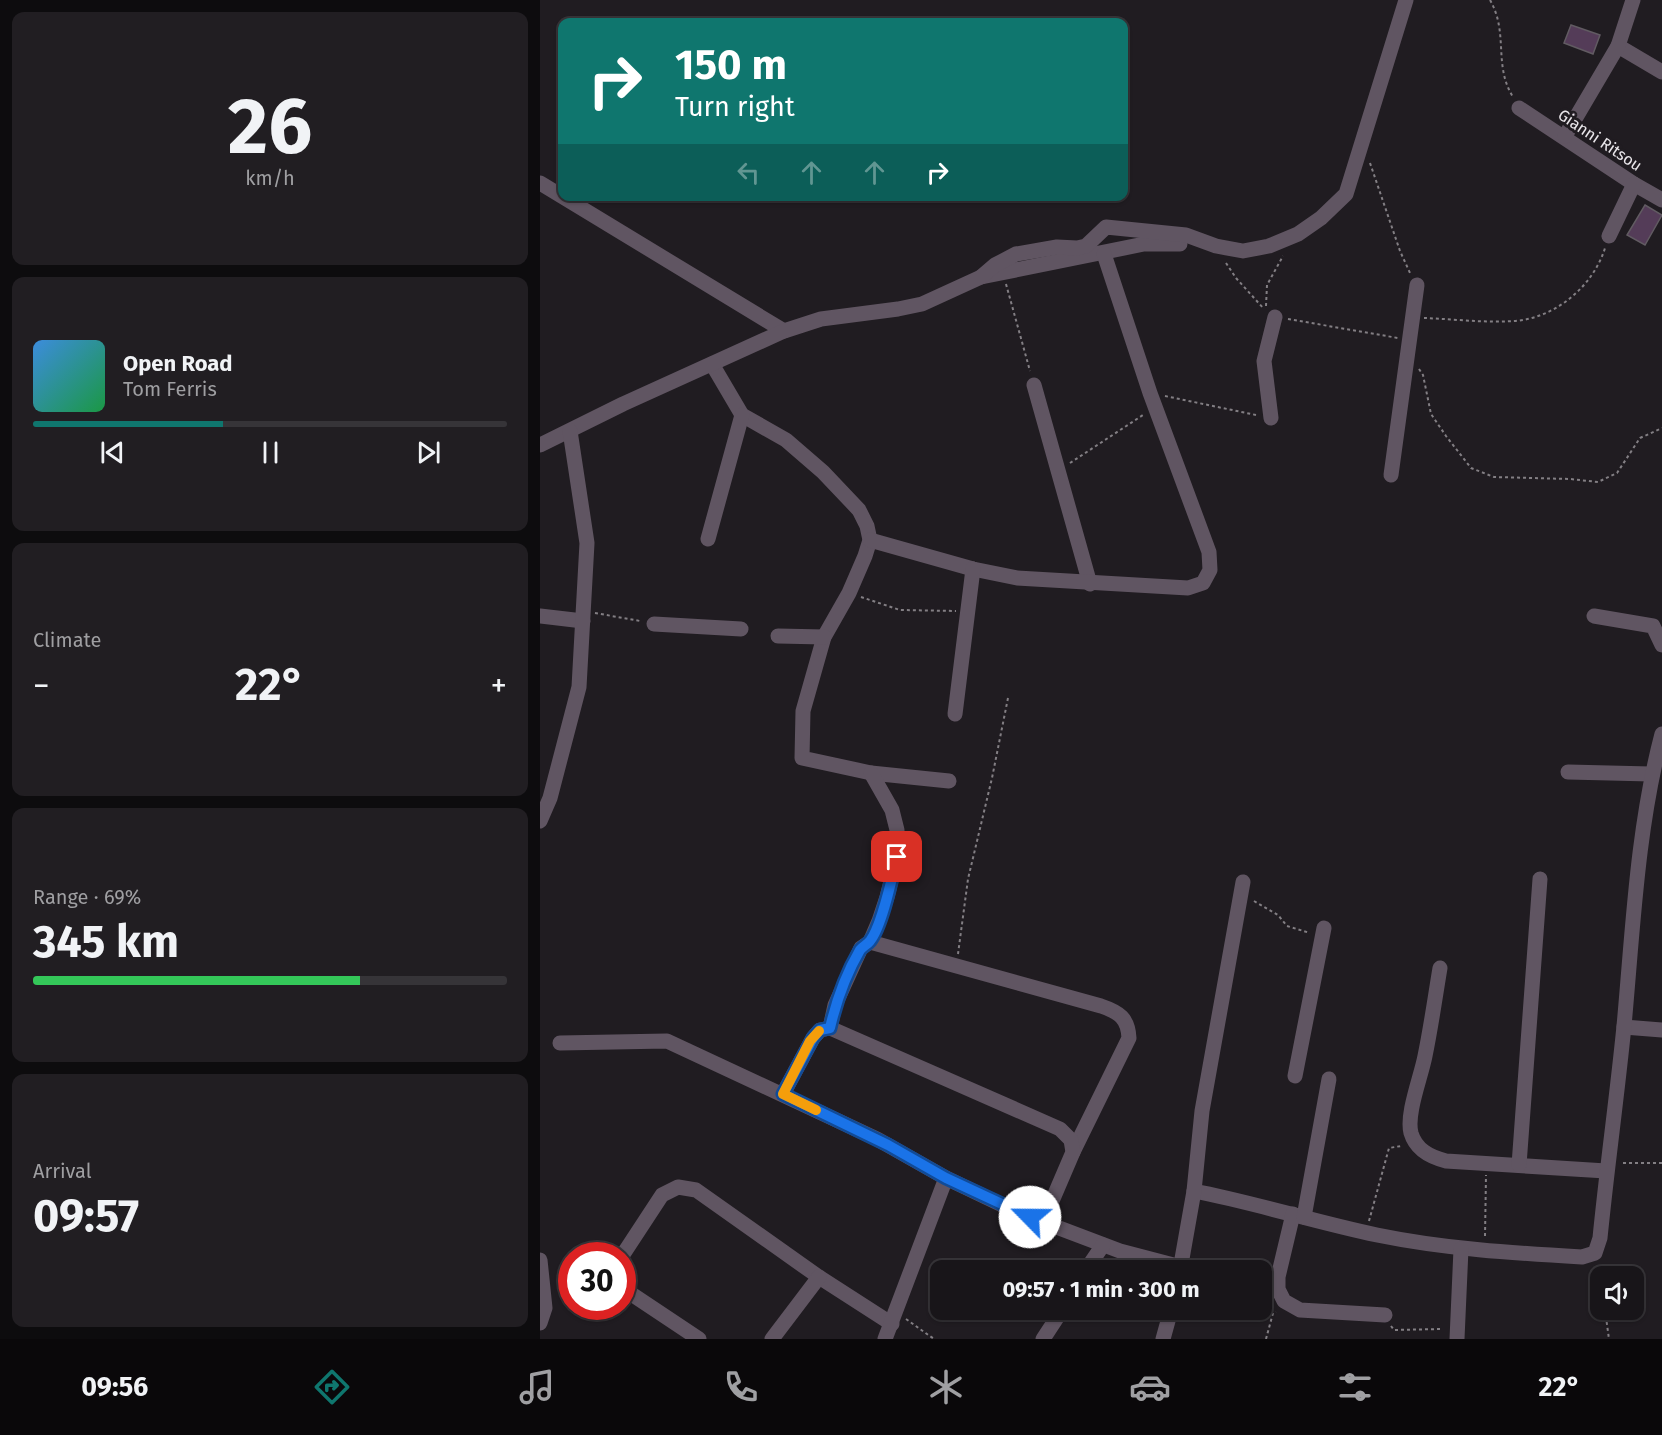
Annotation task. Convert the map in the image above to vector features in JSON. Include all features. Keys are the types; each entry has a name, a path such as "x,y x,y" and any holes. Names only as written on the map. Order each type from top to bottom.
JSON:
{"street":[{"path":"981,277 1004,274 1077,252 1106,227 1186,235 1216,246 1243,251 1269,246 1298,234 1322,218 1346,194 1406,0"},
{"path":"1564,136 1618,46 1633,0"},
{"path":"1618,46 1662,72"},
{"name":"Gianni Ritsou","path":"1520,108 1662,200"},
{"path":"540,183 558,194"},
{"path":"1609,236 1634,184"},
{"path":"570,201 784,331"},
{"path":"540,445 623,404 784,331 821,319 922,304 981,277 995,265 1016,254 1057,247 1077,252 1104,254 1144,244 1180,244"},
{"path":"870,540 973,569 1017,578 1188,588 1203,583 1210,570 1209,552 1152,400 1104,254"},
{"path":"1391,474 1417,285"},
{"path":"1271,418 1264,361 1275,317"},
{"path":"712,364 742,416 786,440 823,472 859,510 867,526 870,540 849,593 824,637 803,711 802,758 871,773 949,781"},
{"path":"1034,385 1090,584"},
{"path":"708,539 742,416"},
{"path":"540,821 550,798 579,687 587,543 570,431"},
{"path":"955,714 973,569"},
{"path":"540,616 583,615"},
{"path":"1594,616 1653,626 1662,645"},
{"path":"654,624 741,629"},
{"path":"778,636 824,637"},
{"path":"1194,1191 1366,1233 1461,1249 1582,1257 1591,1255 1599,1244 1624,1027 1630,936 1651,774 1662,734"},
{"path":"1568,772 1651,774"},
{"path":"830,1028 835,1005 861,948 870,942 887,897 898,844 892,810 871,773"},
{"path":"1519,1165 1540,879"},
{"path":"1182,1260 1194,1191 1202,1111 1242,888"},
{"path":"1295,1076 1324,932"},
{"path":"870,942 1101,1006 1124,1017 1129,1038 1073,1152 1043,1222"},
{"path":"1440,969 1425,1057 1410,1120 1415,1143 1425,1153 1437,1159 1486,1164 1607,1167"},
{"path":"1624,1027 1662,1030"},
{"path":"783,1094 813,1038 820,1030 830,1028 1060,1130 1071,1140 1073,1152"},
{"path":"560,1043 667,1041 783,1094 888,1145 946,1178 1043,1222 1103,1245 1152,1260"},
{"path":"1329,1079 1299,1216 1277,1283 1281,1295 1289,1305 1306,1311 1384,1316"},
{"path":"885,1339 946,1178"},
{"path":"631,1242 662,1196 678,1187 696,1190 819,1277 894,1318"},
{"path":"1093,1260 1103,1245"},
{"path":"1457,1334 1461,1249"},
{"path":"540,1260 545,1308 540,1323"},
{"path":"772,1339 819,1277"},
{"path":"636,1297 699,1339"},
{"path":"1043,1339 1055,1320"},
{"path":"1163,1339 1168,1320"}],"path":[{"path":"1490,0 1498,14 1502,37 1503,80 1520,108"},
{"path":"1363,144 1405,264 1417,285"},
{"path":"1216,246 1236,278 1266,310 1267,285 1298,234"},
{"path":"1413,317 1514,321 1539,316 1565,302 1586,284 1599,266 1609,236"},
{"path":"1004,274 1034,385"},
{"path":"1275,317 1408,346 1423,375 1431,414 1471,468 1494,477 1598,482 1617,473 1640,438 1662,428"},
{"path":"1058,471 1152,400 1271,418"},
{"path":"849,593 900,610 967,611"},
{"path":"583,615 654,624"},
{"path":"956,967 968,879 1008,698"},
{"path":"1242,888 1278,915 1287,926 1324,932"},
{"path":"1366,1233 1389,1148 1415,1143"},
{"path":"1607,1167 1662,1163"},
{"path":"1485,1251 1486,1164"},
{"path":"1266,1339 1273,1313 1289,1305"},
{"path":"1384,1316 1394,1330 1457,1334"},
{"path":"894,1318 934,1339"},
{"path":"1606,1320 1609,1339"}],"building":[{"path":"1571,25 1600,35 1593,54 1564,43"},
{"path":"1645,205 1662,215 1645,245 1627,235"}],"slow traffic":[{"path":"816,1110 783,1094 810,1041 819,1031"}],"route":[{"path":"897,857 879,921 870,942 861,948 835,1005 830,1028 820,1030 810,1041 783,1094 888,1145 946,1178 1030,1217"}]}
